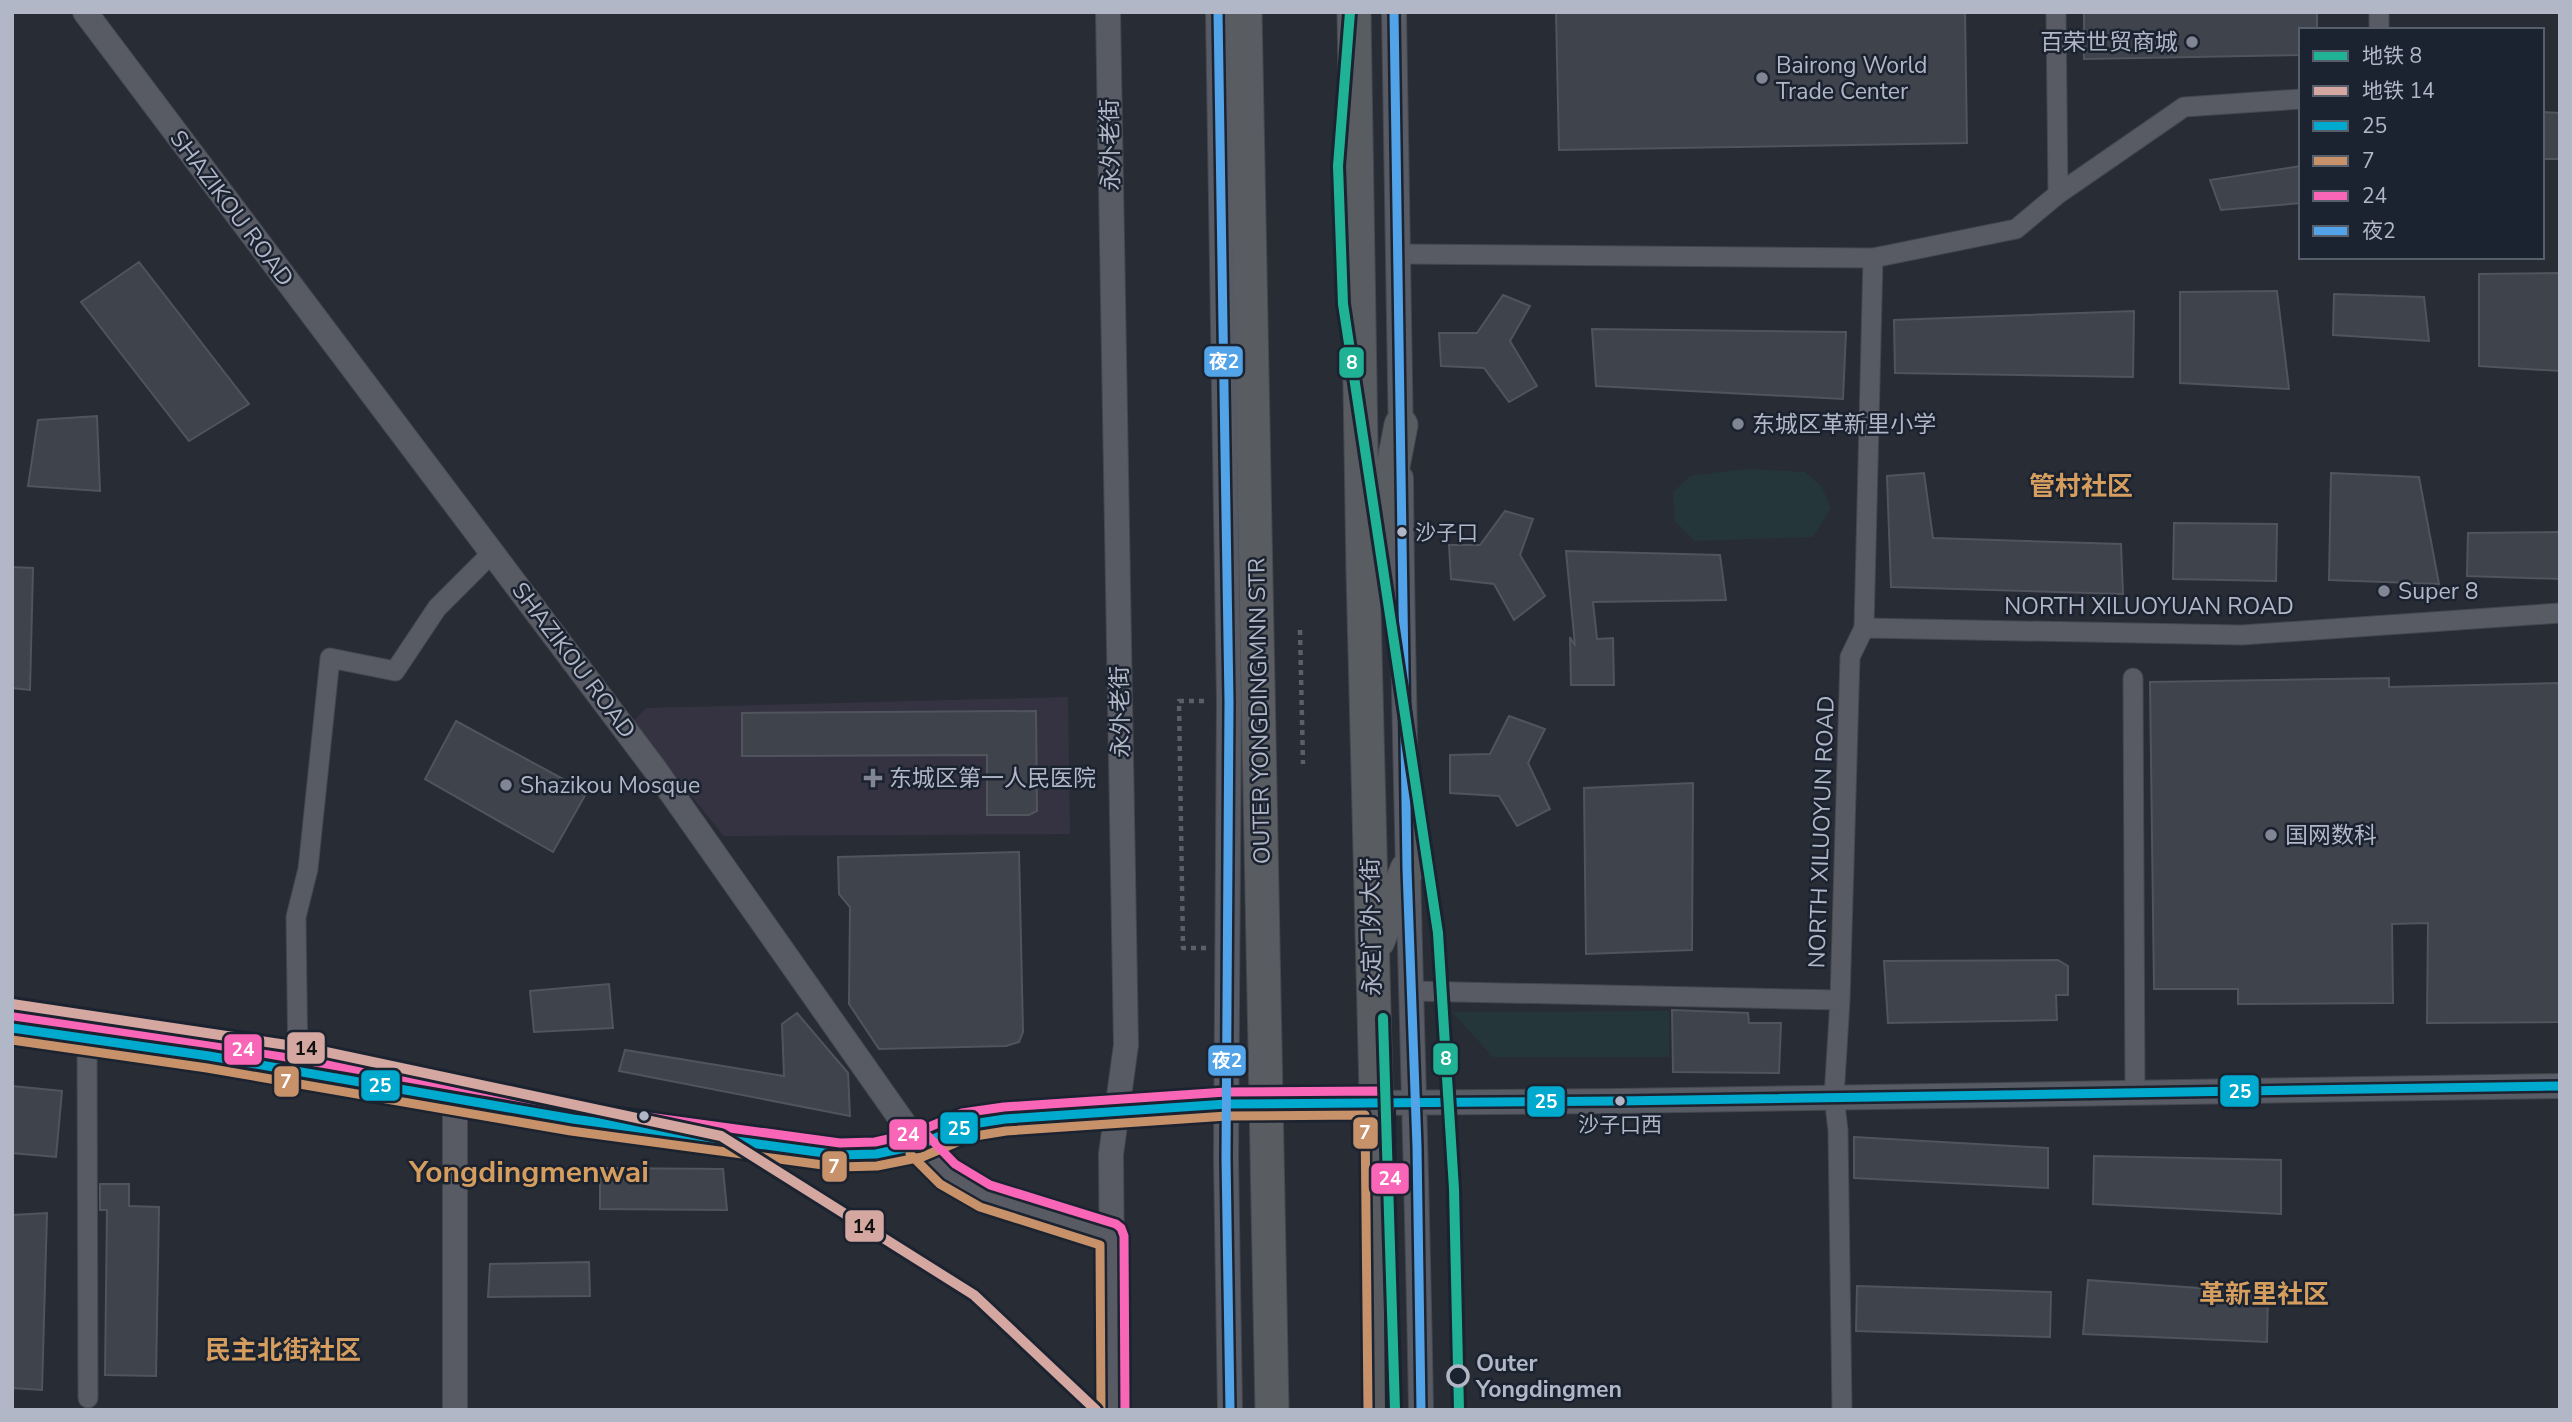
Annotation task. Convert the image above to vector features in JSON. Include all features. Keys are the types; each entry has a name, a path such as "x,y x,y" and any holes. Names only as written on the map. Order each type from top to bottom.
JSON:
{"highway":[{"name":"OUTER YONGDINGMNN STR","path":"1245,12 1272,1410"},
{"path":"1354,12 1364,613"},
{"path":"1364,613 1401,425"},
{"name":"永定门外大街","path":"1364,613 1377,1102 1380,1410"},
{"path":"1372,957 1407,869"}],"street":[{"name":"SHAZIKOU ROAD","path":"85,12 654,768 919,1145 947,1174 985,1196 1112,1236"},
{"name":"永外老街","path":"1108,12 1126,1045 1111,1154 1113,1410"},
{"path":"1218,12 1229,702 1227,1104 1230,1410"},
{"name":"永定门外大街","path":"1394,12 1407,869 1416,1102 1421,1410"},
{"path":"2056,12 2058,194"},
{"path":"1398,254 1874,258 2016,229 2058,194 2184,107 2299,99"},
{"name":"NORTH XILUOYUN ROAD","path":"1842,1410 1839,1130 1834,1097 1840,1000 1850,657 1864,628 1874,258"},
{"path":"298,1070 296,917 308,869 330,658 395,671 437,608 493,552"},
{"name":"NORTH XILUOYUAN ROAD","path":"1864,628 2242,635 2560,613"},
{"path":"2133,678 2135,1093"},
{"path":"1411,991 1840,1000"},
{"path":"12,1028 298,1070 640,1129 839,1155 876,1153 919,1145 966,1125 1005,1119 1227,1104 2560,1086"},
{"path":"87,1037 88,1398"},
{"path":"455,1097 455,1410"}],"path":[{"path":"1300,630 1303,764"},
{"path":"1179,701 1184,948"}],"shaded area":[{"path":"1747,469 1805,472 1822,487 1831,508 1813,537 1695,541 1675,521 1673,492 1690,476"},
{"name":"东城区第一人民医院","path":"1068,697 1070,834 724,836 632,723 646,708"},
{"path":"1669,1011 1669,1057 1493,1057 1452,1012"}],"building":[{"name":"Bairong World Trade Center","path":"1556,12 1965,12 1967,143 1559,150"},
{"name":"百荣世贸商城","path":"2084,12 2317,12 2317,28 2299,28 2299,55 2084,59"},
{"path":"2544,112 2560,113 2560,159 2544,159"},
{"path":"2299,166 2299,203 2221,210 2210,180"},
{"path":"139,262 249,404 189,441 81,302"},
{"path":"2560,273 2560,371 2479,366 2479,274"},
{"path":"2277,291 2289,389 2180,383 2180,292"},
{"path":"2334,294 2424,297 2429,341 2333,335"},
{"path":"1503,295 1530,306 1510,341 1537,386 1509,402 1484,368 1441,366 1439,333 1477,333"},
{"path":"2134,311 2133,377 1895,373 1894,320"},
{"path":"1592,329 1846,332 1843,399 1596,386"},
{"path":"97,416 100,491 28,486 38,420"},
{"path":"1924,473 1933,538 2121,544 2123,594 1891,587 1887,476"},
{"path":"2331,473 2419,477 2439,584 2329,580"},
{"path":"1505,511 1533,519 1520,555 1545,596 1514,620 1494,584 1451,579 1449,545 1480,545"},
{"path":"2174,523 2277,524 2276,581 2173,579"},
{"path":"2560,532 2560,579 2467,576 2468,533"},
{"path":"1566,551 1720,555 1726,600 1593,602 1597,639 1613,638 1614,685 1571,685 1570,637 1575,646"},
{"path":"12,567 33,568 30,690 12,688"},
{"path":"2389,678 2389,687 2560,683 2560,1022 2427,1023 2428,923 2392,924 2393,1003 2238,1004 2238,989 2154,989 2150,682"},
{"path":"1036,711 1037,811 1029,815 987,815 987,755 742,756 742,713"},
{"path":"1509,716 1545,729 1528,763 1550,809 1517,826 1499,796 1450,793 1450,755 1490,754"},
{"name":"Shazikou Mosque","path":"456,721 587,792 553,852 425,779"},
{"path":"1693,783 1692,950 1586,954 1584,788"},
{"path":"1019,852 1023,1032 1019,1042 1006,1046 879,1049 849,1004 850,907 839,894 838,857"},
{"path":"2058,960 2068,966 2068,995 2056,995 2057,1020 1888,1023 1884,961"},
{"path":"609,984 613,1028 534,1032 530,991"},
{"path":"1672,1010 1748,1013 1749,1023 1781,1023 1779,1073 1673,1072"},
{"path":"797,1013 848,1073 850,1116 619,1071 625,1050 784,1076 782,1024"},
{"path":"12,1086 62,1091 56,1157 12,1153"},
{"path":"1854,1137 2048,1148 2048,1188 1854,1178"},
{"path":"2094,1156 2281,1160 2281,1214 2093,1204"},
{"path":"600,1168 723,1169 727,1210 600,1209"},
{"path":"100,1184 129,1184 129,1206 159,1207 156,1376 105,1375 107,1210 100,1210"},
{"path":"47,1213 42,1390 12,1388 12,1215"},
{"path":"589,1262 590,1296 488,1297 490,1264"},
{"path":"2088,1280 2268,1293 2267,1342 2083,1334"},
{"path":"1857,1286 2051,1292 2050,1337 1856,1331"}],"metro line":[{"name":"8","path":"1350,12 1338,166 1343,304 1438,933 1454,1189 1459,1410"},
{"name":"14","path":"12,1004 307,1048 721,1136 974,1295 1096,1410"},
{"name":"8","path":"1383,1018 1395,1410"}],"transit line":[{"name":"夜2","path":"1218,12 1229,702 1226,1158 1230,1410"},
{"name":"夜2","path":"1394,12 1407,869 1417,1147 1421,1410"},
{"name":"24","path":"14,1016 211,1044 575,1107 840,1143 875,1142 915,1133 962,1113 1004,1107 1226,1092 1380,1091 1386,1095 1389,1103 1392,1410"},
{"name":"25","path":"12,1028 209,1056 573,1119 839,1155 876,1154 919,1145 966,1125 1005,1119 1227,1104 1619,1101 2560,1086"},
{"name":"7","path":"12,1040 207,1068 571,1131 838,1167 877,1166 922,1157 969,1137 1006,1131 1227,1116 1365,1115 1368,1410"},
{"name":"24","path":"928,1136 955,1164 990,1185 1116,1224 1121,1228 1124,1236 1125,1410"},
{"name":"7","path":"910,1154 940,1184 980,1207 1100,1245 1101,1410"}],"place":[{"name":"百荣世贸商城","path":"2192,42"},
{"name":"Bairong World Trade Center","path":"1762,78"},
{"name":"东城区革新里小学","path":"1738,424"},
{"name":"沙子口","path":"1402,532"},
{"name":"Super 8","path":"2384,591"},
{"name":"东城区第一人民医院","path":"873,778"},
{"name":"Shazikou Mosque","path":"506,785"},
{"name":"国网数科","path":"2271,835"},
{"name":"沙子口西","path":"1620,1101"},
{"name":"Outer Yongdingmen","path":"1458,1376"}],"district":[{"name":"管村社区","path":"2081,486"},
{"name":"Yongdingmenwai","path":"529,1172"},
{"name":"革新里社区","path":"2264,1294"},
{"name":"民主北街社区","path":"283,1350"}]}
